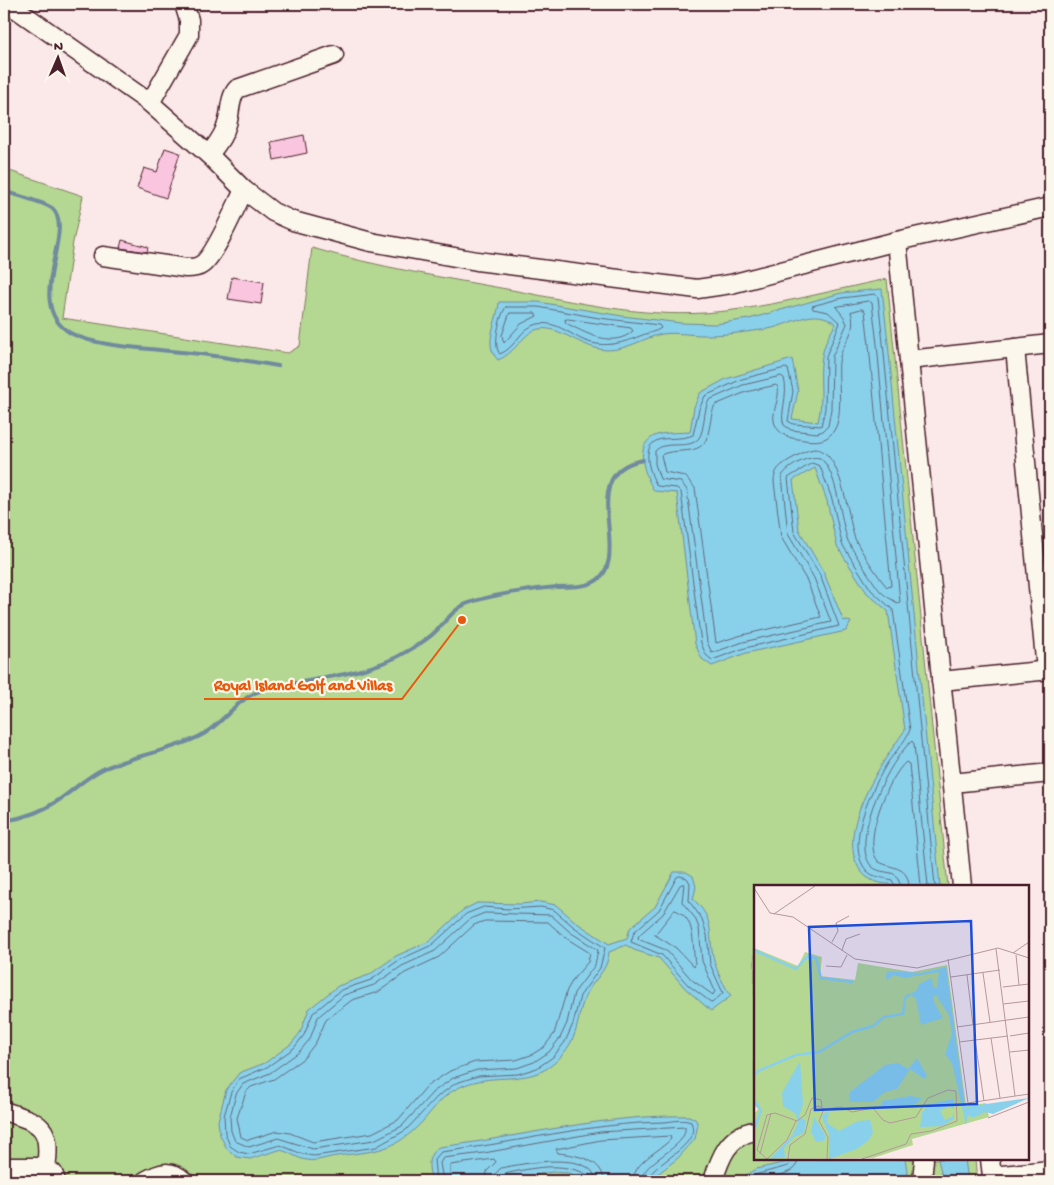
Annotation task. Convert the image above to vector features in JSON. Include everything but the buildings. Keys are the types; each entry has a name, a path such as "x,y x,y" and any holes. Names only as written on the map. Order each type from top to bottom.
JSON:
{"street":[{"path":"9,4 150,103 208,154 244,190 273,212 293,221 371,242 478,261 696,289 731,284 896,241 1050,206"},
{"path":"150,103 189,35 189,20 184,4"},
{"path":"208,154 220,141 227,124 233,93 237,89 334,55"},
{"path":"103,256 186,268 200,267 206,262 220,239 244,190"},
{"path":"896,241 962,885"},
{"path":"909,360 1050,344"},
{"path":"942,681 1048,670 1015,348"},
{"path":"952,783 1050,773"},
{"path":"4,1111 35,1121 43,1128 48,1140 54,1178 4,1167"},
{"path":"713,1181 725,1150 736,1139 754,1131"},
{"path":"922,1181 924,1160"},
{"path":"990,1160 992,1176 1050,1170"},
{"path":"145,1181 166,1172 176,1174 184,1181"}],"green space":[{"path":"4,169 83,196 73,242 62,318 288,353 300,346 312,248 362,261 584,304 656,313 704,313 750,308 887,279 948,885 754,885 754,1160 975,1160 977,1181 4,1181"}],"water":[{"path":"882,289 940,885 890,885 873,881 860,870 854,854 853,836 864,797 885,759 905,730 888,611 867,593 837,546 827,501 815,468 793,480 799,530 824,573 843,620 851,622 846,631 746,653 712,666 702,659 695,644 677,493 654,491 644,469 643,452 649,439 661,434 690,432 694,407 700,393 726,379 792,359 798,391 792,419 818,422 823,350 836,324 820,316 811,316 777,327 744,332 712,335 662,334 628,346 607,350 589,346 555,330 539,329 529,334 510,352 498,360 493,354 491,347 492,332 499,302 538,302 622,316 681,323 715,324 749,319 841,293"},
{"path":"674,872 686,872 693,876 696,887 693,899 701,907 708,921 715,965 731,996 711,1011 685,988 659,958 634,950 626,945 609,952 603,971 585,997 570,1044 558,1060 545,1069 532,1075 488,1079 458,1088 440,1101 407,1136 398,1142 380,1149 311,1160 279,1150 250,1159 237,1157 227,1149 220,1135 218,1121 226,1090 239,1073 265,1063 291,1044 300,1033 309,1009 338,986 369,975 396,956 430,941 463,910 477,903 520,904 540,902 556,905 577,923 609,944 627,938 630,928 655,907"},
{"path":"658,1116 689,1116 695,1119 698,1124 695,1139 678,1158 649,1181 590,1181 568,1173 552,1172 495,1181 432,1181 429,1162 432,1154 439,1147 595,1122"},
{"path":"796,1160 905,1160 909,1181 736,1181 756,1169"},
{"path":"938,1160 965,1160 968,1181 943,1181"}],"waterway":[{"path":"4,192 50,207 53,209 58,220 59,233 50,285 50,302 55,317 66,330 91,341 108,344 213,356 278,366"},
{"path":"4,821 26,816 46,808 92,775 105,768 177,746 200,736 215,726 241,702 257,692 360,670 397,657 425,640 453,613 466,604 511,593 592,583 604,572 609,556 607,498 611,481 622,468 643,460"}],"place":[{"name":"Royal Island Golf and Villas","path":"462,620"}]}
